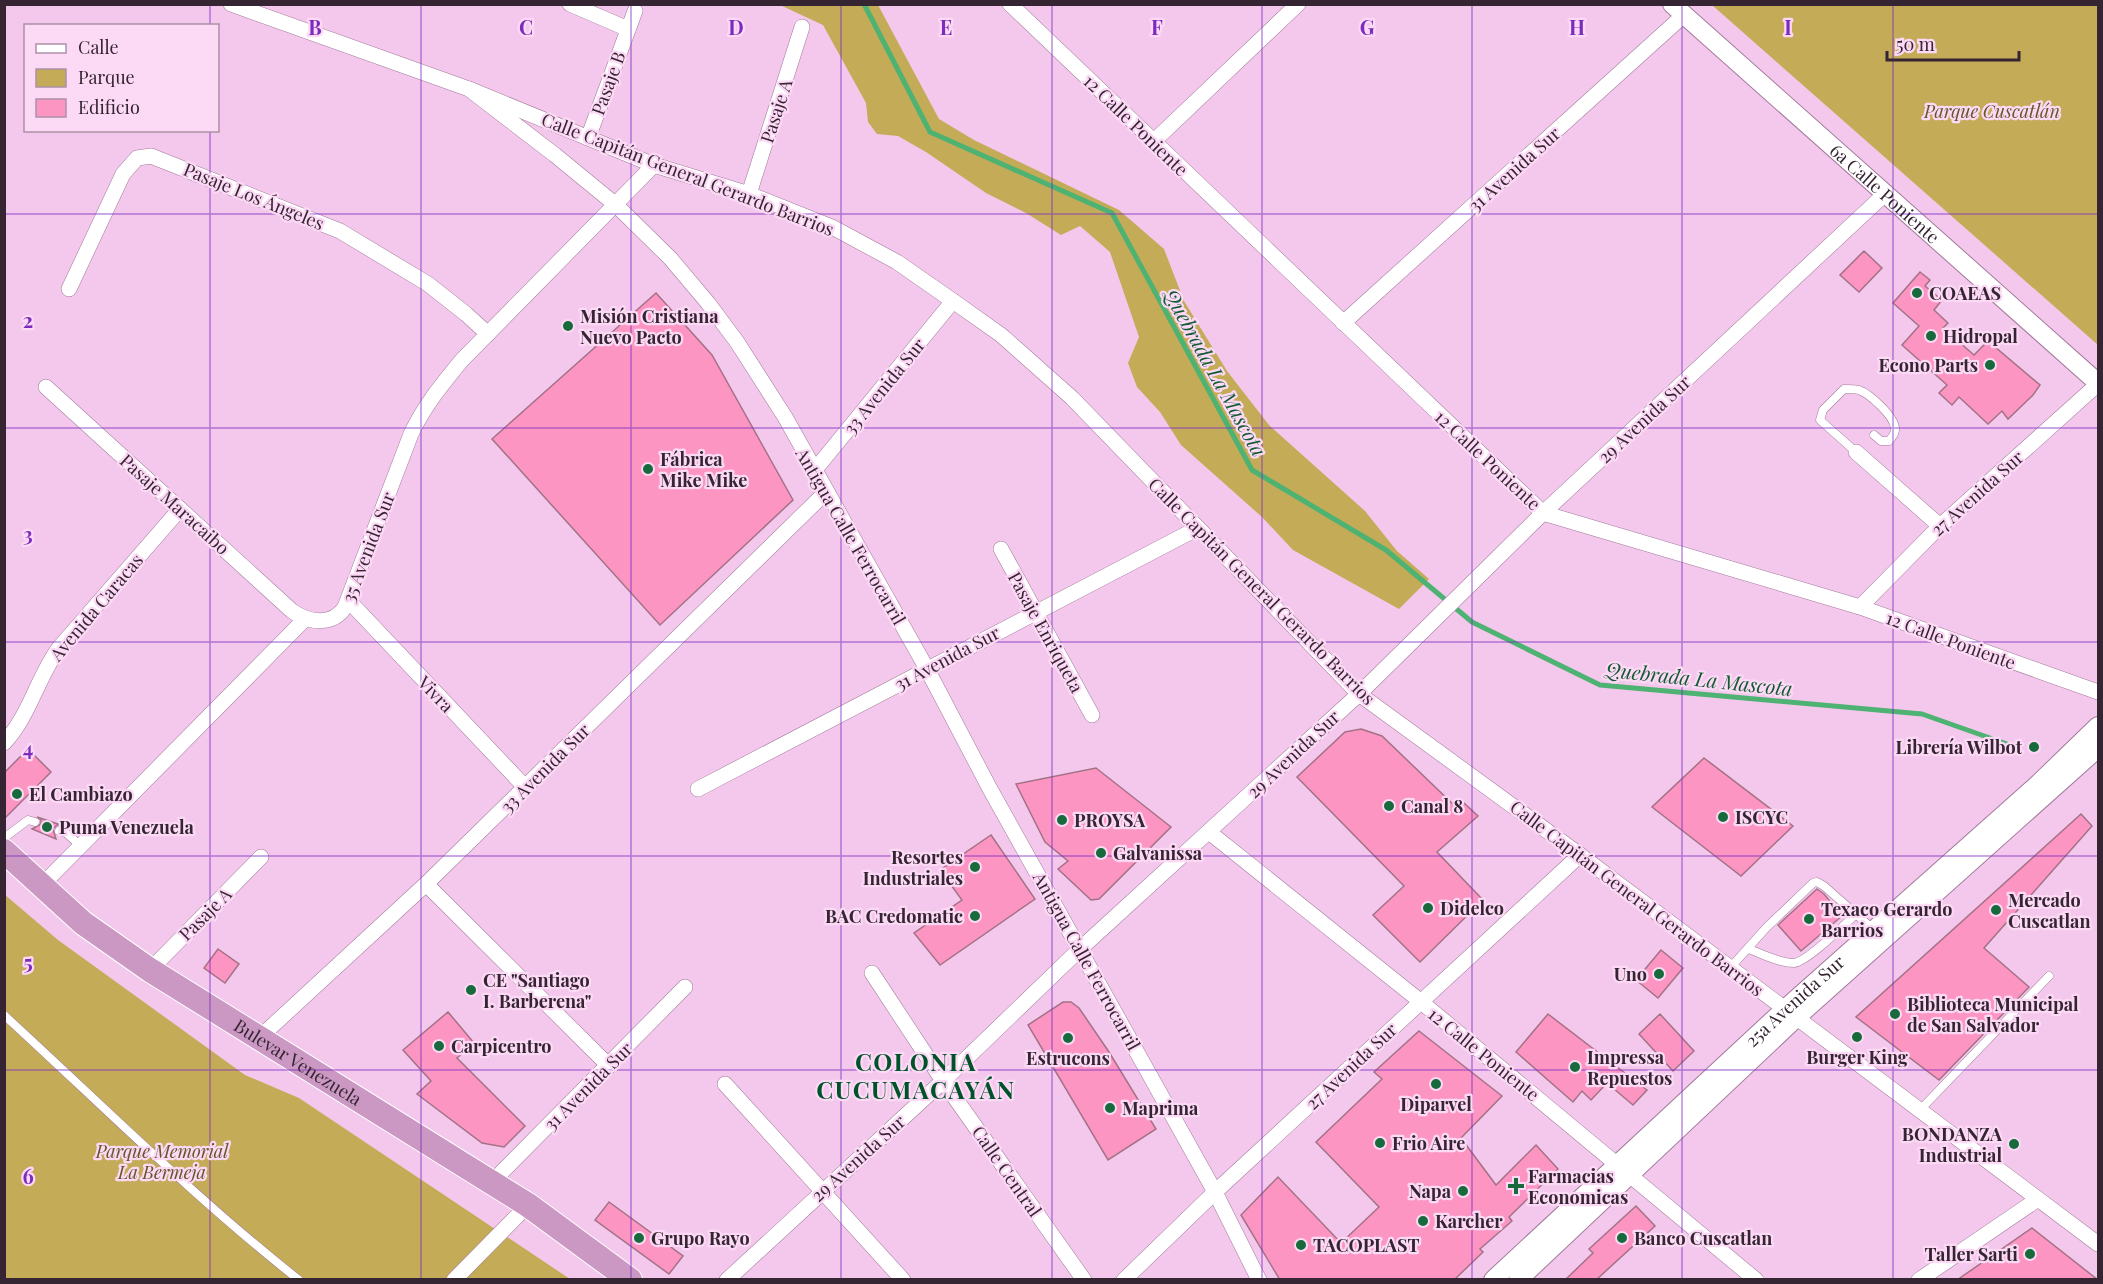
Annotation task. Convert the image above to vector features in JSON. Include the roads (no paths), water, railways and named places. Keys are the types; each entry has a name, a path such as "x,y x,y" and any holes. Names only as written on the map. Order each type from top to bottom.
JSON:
{"highway":[{"name":"Bulevar Venezuela","path":"4,852 83,923 150,970 528,1205 630,1280"},
{"name":"Bulevar Venezuela","path":"602,1259 623,1280"}],"street":[{"name":"Antigua Calle Ferrocarril","path":"231,4 469,89 616,205 670,258 708,303 737,342 785,417 927,669 990,789 1215,1192 1259,1280"},
{"path":"570,4 628,29 635,11"},
{"name":"12 Calle Poniente","path":"1010,4 1543,513 1860,607 2098,692"},
{"path":"1153,142 1298,4"},
{"name":"6a Calle Poniente","path":"1678,10 2098,383"},
{"name":"31 Avenida Sur","path":"1343,323 1678,10"},
{"name":"Pasaje A","path":"749,194 802,27"},
{"name":"Pasaje B","path":"588,138 628,29"},
{"name":"Calle Capitán General Gerardo Barrios","path":"469,89 654,165 749,194 854,238 897,262 1001,335 1072,398 1359,694 1791,1012 2098,1244"},
{"name":"Pasaje Los Ángeles","path":"69,289 123,174 137,158 151,156 340,231 428,284 488,334"},
{"name":"35 Avenida Sur","path":"305,619 333,618 340,613 348,600 417,422 443,383 462,360 654,165"},
{"name":"29 Avenida Sur","path":"727,1280 822,1190 943,1081 1080,949 1359,694 1543,513 1886,193"},
{"name":"33 Avenida Sur","path":"814,471 953,301"},
{"name":"27 Avenida Sur","path":"1860,607 1940,526 2098,383"},
{"name":"Pasaje Maracaibo","path":"46,387 292,611 305,619"},
{"path":"1856,452 1940,526"},
{"name":"33 Avenida Sur","path":"258,1039 426,884 826,492"},
{"name":"Avenida Caracas","path":"4,743 24,718 44,672 59,648 180,509"},
{"name":"31 Avenida Sur","path":"698,789 1198,528"},
{"name":"Pasaje Enriqueta","path":"1001,549 1092,715"},
{"name":"Vivra","path":"348,600 525,787"},
{"path":"41,886 305,619"},
{"name":"25a Avenida Sur","path":"1518,1280 1625,1170 1874,930 2037,785 2098,726"},
{"name":"25a Avenida Sur","path":"1791,1012 2098,748"},
{"name":"12 Calle Poniente","path":"1209,832 1420,1001 1756,1280"},
{"name":"27 Avenida Sur","path":"1124,1280 1215,1192 1580,855"},
{"name":"Pasaje A","path":"150,970 261,857"},
{"path":"426,884 609,1066"},
{"name":"Calle Central","path":"872,973 943,1081 1084,1280"},
{"name":"31 Avenida Sur","path":"491,1183 685,987"},
{"path":"725,1084 903,1280"},
{"name":"25a Avenida Sur","path":"1493,1280 1625,1170"},
{"path":"1919,1280 2038,1199"},
{"path":"453,1280 528,1205"},
{"name":"29 Avenida Sur","path":"737,1280 747,1260"}],"lane":[{"path":"1856,452 1820,420 1823,410 1844,389 1858,389 1890,417 1895,428 1894,435 1889,441 1881,441 1874,435"},
{"path":"4,838 28,820 35,822"},
{"path":"59,831 66,833 80,845"},
{"path":"1730,968 1766,928 1816,882 1824,886 1874,930"},
{"path":"1749,949 1796,963 1809,955 1856,915"},
{"path":"1920,1110 2049,976"},
{"path":"4,1015 204,1200 299,1280"}],"waterway":[{"name":"Quebrada La Mascota","path":"864,4 930,132 1112,213 1252,470 1386,550 1472,622 1600,685 1922,714 2007,744"}],"place":[{"name":"COAEAS","path":"1917,293"},
{"name":"Misión Cristiana Nuevo Pacto","path":"568,326"},
{"name":"Hidropal","path":"1931,336"},
{"name":"Econo Parts","path":"1990,365"},
{"name":"Fábrica Mike Mike","path":"648,469"},
{"name":"Librería Wilbot","path":"2034,747"},
{"name":"El Cambiazo","path":"17,794"},
{"name":"Canal 8","path":"1389,806"},
{"name":"ISCYC","path":"1723,817"},
{"name":"PROYSA","path":"1062,820"},
{"name":"Puma Venezuela","path":"47,827"},
{"name":"Galvanissa","path":"1101,853"},
{"name":"Resortes Industriales","path":"975,867"},
{"name":"Didelco","path":"1428,908"},
{"name":"Mercado Cuscatlan","path":"1996,910"},
{"name":"BAC Credomatic","path":"975,916"},
{"name":"Texaco Gerardo Barrios","path":"1809,919"},
{"name":"Uno","path":"1659,974"},
{"name":"CE \"Santiago I. Barberena\"","path":"471,990"},
{"name":"Biblioteca Municipal de San Salvador","path":"1895,1014"},
{"name":"Burger King","path":"1857,1037"},
{"name":"Estrucons","path":"1068,1038"},
{"name":"Carpicentro","path":"439,1046"},
{"name":"Impressa Repuestos","path":"1575,1067"},
{"name":"Diparvel","path":"1436,1084"},
{"name":"Maprima","path":"1110,1108"},
{"name":"Frio Aire","path":"1380,1143"},
{"name":"BONDANZA Industrial","path":"2014,1144"},
{"name":"Farmacias Economicas","path":"1516,1186"},
{"name":"Napa","path":"1463,1191"},
{"name":"Karcher","path":"1423,1221"},
{"name":"Grupo Rayo","path":"639,1238"},
{"name":"Banco Cuscatlan","path":"1622,1238"},
{"name":"TACOPLAST","path":"1301,1245"},
{"name":"Taller Sarti","path":"2030,1254"}],"district":[{"name":"COLONIA CUCUMACAYÁN","path":"916,1075"}],"park label":[{"name":"Parque Cuscatlán","path":"1992,111"},
{"name":"Parque Memorial La Bermeja","path":"162,1161"}]}
